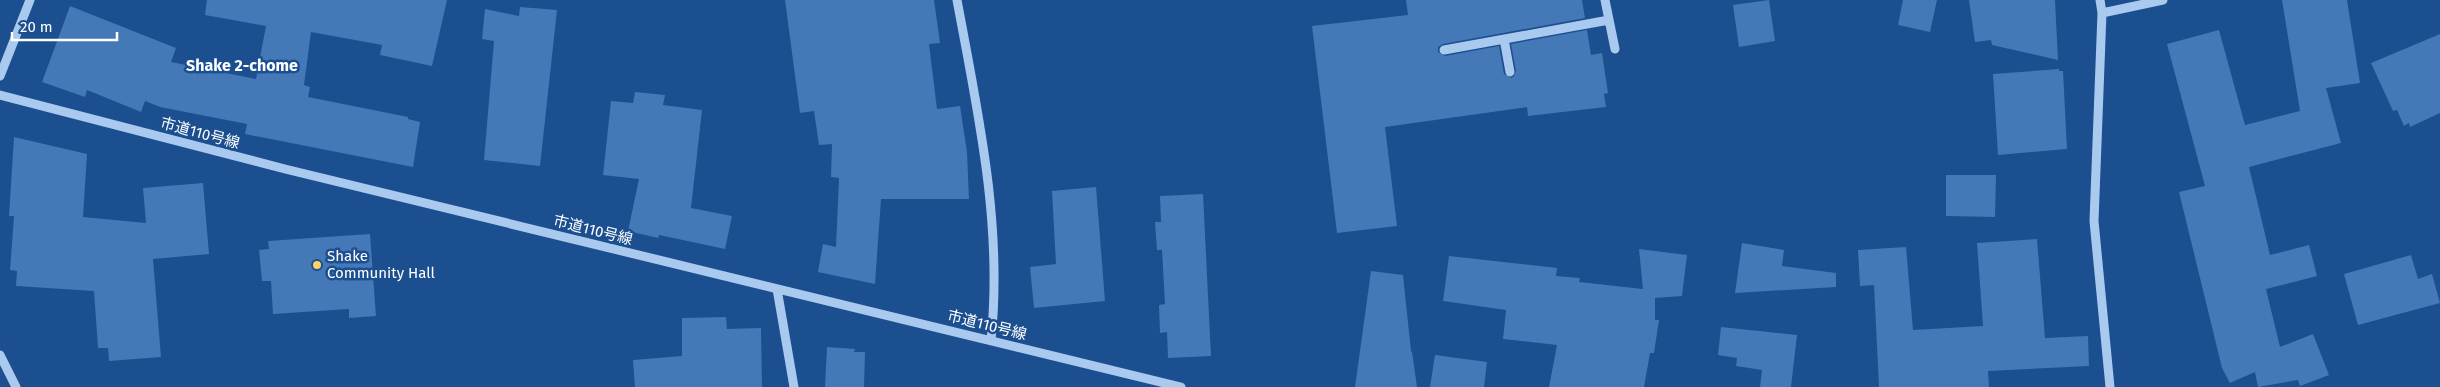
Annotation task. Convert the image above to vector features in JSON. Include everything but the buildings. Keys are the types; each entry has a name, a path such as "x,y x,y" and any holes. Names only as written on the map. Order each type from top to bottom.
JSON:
{"street":[{"path":"0,76 30,0"},
{"path":"957,0 988,173 994,233 994,306 991,340"},
{"path":"1606,0 1614,49"},
{"path":"2100,0 2102,13 2094,221 2110,387"},
{"path":"2102,13 2163,0"},
{"path":"1444,50 1609,20"},
{"path":"1504,39 1510,72"},
{"name":"市道110号線","path":"0,95 285,169 1181,387"},
{"path":"777,288 794,387"},
{"path":"0,355 16,387"}],"place":[{"name":"Shake Community Hall","path":"317,265"}],"district":[{"name":"Shake 2-chome","path":"242,65"}]}
